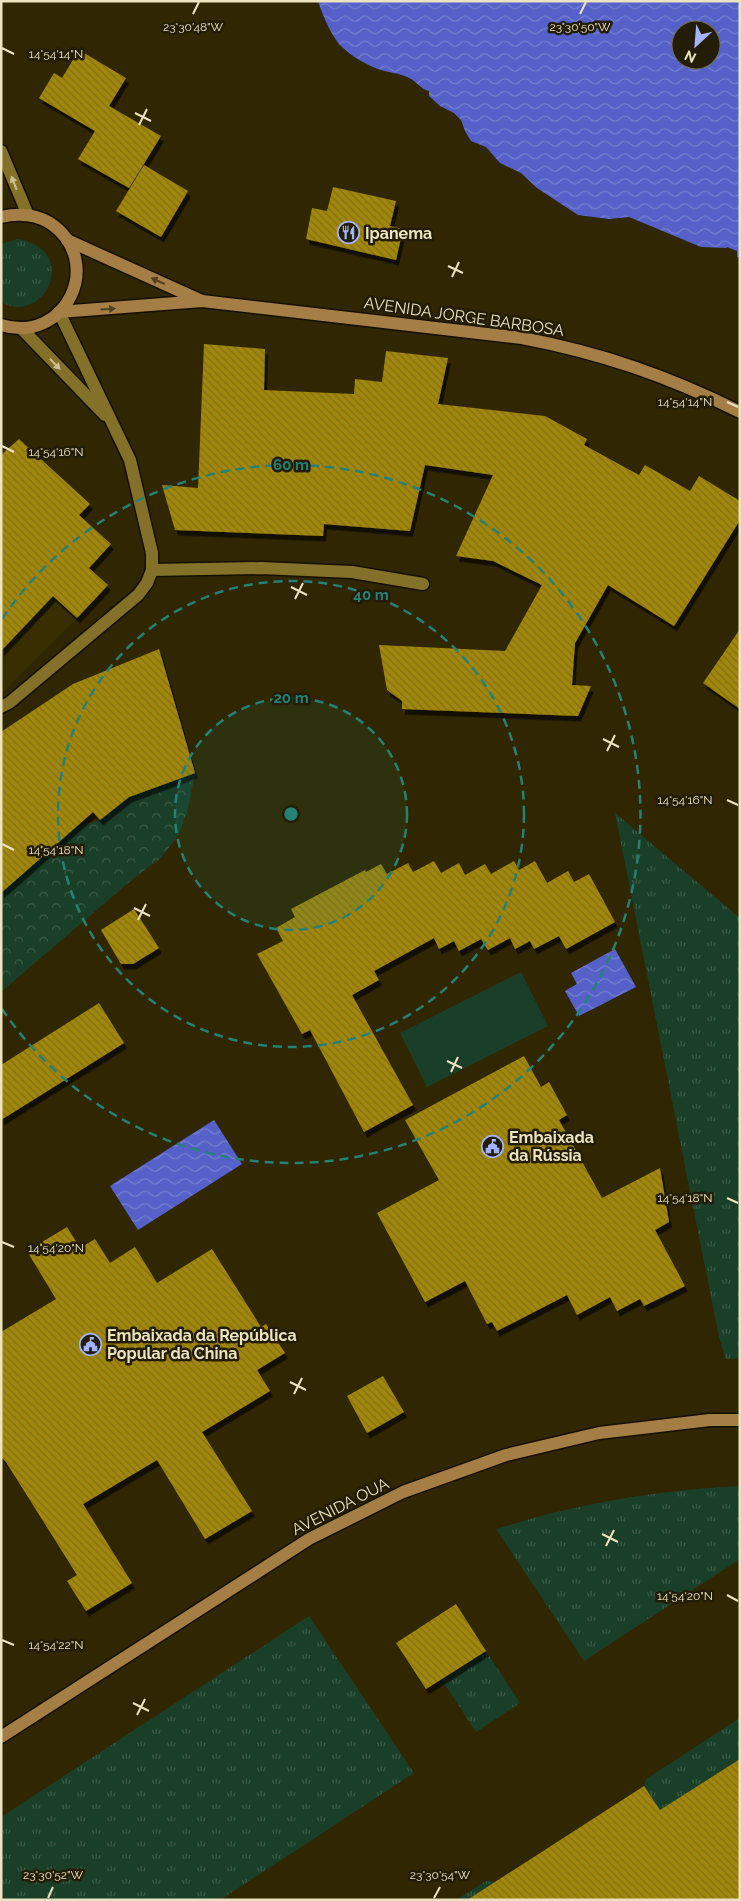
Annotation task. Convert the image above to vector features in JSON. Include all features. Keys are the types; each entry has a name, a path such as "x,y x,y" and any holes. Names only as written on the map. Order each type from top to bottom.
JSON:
{"street":[{"path":"1,151 28,215"},
{"path":"1,217 28,215 54,226 67,240 74,256 76,279 69,300 59,312 46,322 38,326 22,328 2,325"},
{"name":"AVENIDA JORGE BARBOSA","path":"67,240 202,302"},
{"name":"AVENIDA JORGE BARBOSA","path":"59,312 202,302 522,338 565,346 663,376 740,412"},
{"path":"1,707 138,595 147,583 152,570 152,553 130,460 59,312"},
{"path":"22,328 112,423"},
{"path":"152,570 261,568 352,572 423,584"},
{"name":"AVENIDA OUA","path":"1,1737 309,1538 403,1492 506,1455 599,1433 710,1420 740,1420"}],"shaded area":[{"path":"1,551 77,618 1,694"}],"green space":[{"path":"17,239 36,246 48,257 52,270 50,284 42,296 31,304 17,307 1,302 1,244"},
{"path":"195,773 187,813 177,837 161,858 134,878 1,992 1,892 77,826 100,820 129,797"},
{"path":"615,813 740,918 740,1358 726,1359 719,1337"},
{"path":"521,972 548,1026 427,1087 400,1033"},
{"path":"740,1486 740,1559 584,1661 496,1529 551,1513 612,1500 676,1491"},
{"path":"309,1616 414,1773 220,1900 5,1900 1,1894 1,1817"},
{"path":"486,1651 520,1703 476,1732 442,1680"},
{"path":"740,1718 740,1759 660,1810 644,1787 646,1779"},
{"path":"486,1881 495,1882 506,1900 456,1900"}],"water":[{"path":"318,1 740,1 740,258 737,257 737,251 727,247 701,247 629,217 609,219 578,215 537,188 521,173 500,163 486,147 471,141 461,120 454,113 440,106 429,96 429,91 410,78 371,66 345,50 334,37"},
{"path":"615,949 636,987 579,1016 565,991 577,984 571,973"},
{"path":"214,1120 242,1164 138,1230 110,1186"}],"building":[{"path":"79,50 126,78 109,106 161,136 129,188 78,159 95,131 39,98 54,73 62,78"},
{"path":"144,165 188,191 161,237 116,211"},
{"path":"333,187 396,201 390,226 403,229 396,260 306,239 312,208 327,211"},
{"path":"204,344 265,349 264,390 354,394 355,379 382,382 386,351 448,358 438,404 545,416 587,439 584,445 639,475 645,465 690,491 699,476 740,501 740,520 674,626 608,585 575,643 572,685 591,686 578,716 402,709 402,701 387,690 379,645 505,651 542,585 493,561 456,556 493,475 425,465 410,531 324,524 323,536 175,530 162,485 198,488"},
{"path":"19,439 90,504 79,515 111,544 89,568 108,585 77,618 53,596 1,651 1,455"},
{"path":"740,629 740,709 703,683"},
{"path":"159,649 195,773 129,797 100,820 93,812 1,893 1,732 73,684"},
{"path":"434,861 441,873 459,863 465,875 485,864 491,874 514,861 519,870 535,861 547,883 568,871 574,882 589,874 615,922 566,949 559,936 534,949 530,941 515,949 510,938 488,950 481,939 459,951 454,941 439,949 434,938 374,971 379,980 352,995 413,1105 364,1132 310,1030 302,1034 257,954 283,941 276,928 295,917 291,909 365,870 366,872 381,864 387,874 408,863 413,872"},
{"path":"134,909 159,948 133,964 121,964 101,930"},
{"path":"99,1003 124,1043 1,1120 1,1065"},
{"path":"524,1056 541,1087 549,1082 567,1115 559,1120 602,1198 660,1168 669,1222 655,1230 685,1286 644,1306 640,1299 617,1311 610,1297 577,1315 567,1295 497,1331 492,1322 487,1324 465,1281 425,1302 377,1213 439,1180 405,1120"},
{"path":"67,1227 80,1248 95,1239 110,1263 135,1247 157,1283 212,1249 261,1327 266,1324 285,1353 257,1370 270,1391 202,1432 252,1511 205,1539 157,1460 83,1504 132,1583 86,1611 67,1581 77,1575 1,1457 1,1332 56,1299 27,1251"},
{"path":"383,1376 404,1412 367,1433 347,1396"},
{"path":"456,1604 486,1651 426,1689 396,1643"},
{"path":"740,1759 740,1900 467,1900 644,1786 660,1810"}],"place":[{"name":"Ipanema","path":"349,233"},
{"name":"Embaixada da Rússia","path":"493,1146"},
{"name":"Embaixada da República Popular da China","path":"91,1344"}]}
